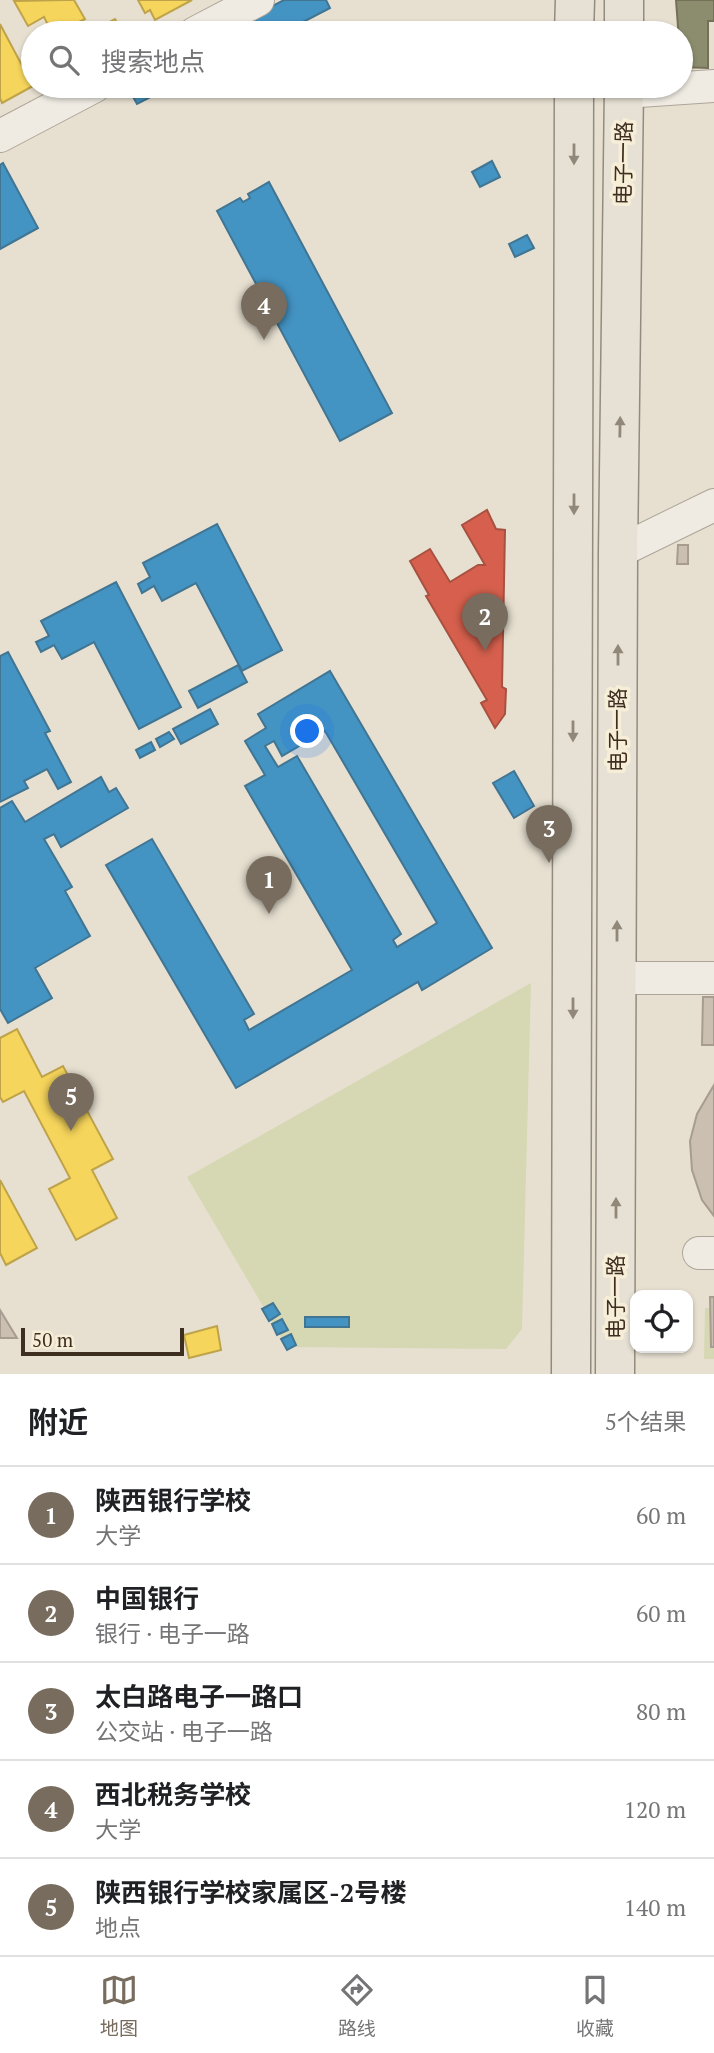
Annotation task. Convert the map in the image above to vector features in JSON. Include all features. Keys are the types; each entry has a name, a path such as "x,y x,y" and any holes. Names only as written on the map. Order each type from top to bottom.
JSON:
{"main road":[{"path":"574,21 575,0"},
{"path":"624,0 624,21"},
{"name":"电子一路","path":"571,1374 574,98"},
{"name":"电子一路","path":"615,1374 618,552 624,98"}],"street":[{"path":"218,21 258,0"},
{"path":"693,87 714,86"},
{"path":"0,136 72,98"},
{"path":"618,552 714,505"},
{"path":"617,978 714,978"}],"green space":[{"path":"531,983 522,1329 506,1349 287,1347 187,1177"},
{"path":"705,1308 714,1308 714,1359 704,1359"}],"building: 住宅":[{"path":"74,0 85,19 46,21 44,17 37,21 25,21 14,1"},
{"path":"138,0 192,0 155,20 150,10 145,13"},
{"path":"0,24 21,63 21,93 2,103"},
{"path":"17,1029 42,1077 63,1066 113,1159 92,1170 117,1218 76,1240 49,1189 70,1178 24,1091 3,1102 0,1097 0,1038"},
{"path":"0,1180 37,1248 6,1265 0,1253"},
{"path":"217,1326 221,1350 189,1358 184,1335"}],"building: 商业":[{"path":"487,510 496,529 505,530 502,687 506,689 505,714 495,728 481,703 487,700 426,596 429,595 410,561 430,549 450,582 478,565 485,565 462,525"}],"building: 学校":[{"path":"284,0 326,0 330,8 305,21 244,21"},
{"path":"134,98 149,98 137,104"},
{"path":"492,161 500,177 480,187 472,172"},
{"path":"3,163 38,228 0,249 0,165"},
{"path":"269,182 392,413 340,441 217,211 240,198 243,202 250,198 248,194"},
{"path":"527,235 534,248 515,257 509,244"},
{"path":"217,524 282,650 242,671 196,583 162,601 154,586 142,593 138,584 150,577 143,563"},
{"path":"116,582 181,707 139,729 94,642 62,659 54,645 41,652 36,642 49,636 41,621"},
{"path":"8,652 50,731 45,733 71,782 58,789 47,769 24,781 28,788 0,802 0,656"},
{"path":"238,665 247,682 198,708 189,691"},
{"path":"330,671 492,948 422,990 418,982 236,1088 106,865 152,839 254,1014 244,1020 249,1030 352,970 245,786 265,775 245,741 266,728 258,714","holes":["325,731 437,923 397,947 393,940 401,934 297,756 278,767 265,746 274,741 282,756"]},
{"path":"210,709 218,724 181,744 173,729"},
{"path":"169,732 174,739 160,747 156,739"},
{"path":"151,742 155,750 140,758 136,750"},
{"path":"514,771 534,806 514,818 493,783"},
{"path":"101,777 109,792 116,788 128,808 61,847 54,834 44,839 72,887 65,891 90,936 35,968 52,998 8,1023 0,1009 0,808 12,801 25,822"},
{"path":"273,1303 280,1314 269,1321 262,1309"},
{"path":"305,1317 349,1317 349,1327 305,1327"},
{"path":"282,1319 288,1330 277,1335 272,1324"},
{"path":"291,1334 296,1345 287,1350 281,1339"}],"building: 工业":[{"path":"676,0 714,0 714,21 708,21 708,68 693,67 693,21 678,21"}],"building: 其他":[{"path":"678,545 688,545 688,564 677,564"},
{"path":"703,997 714,997 714,1045 702,1045"},
{"path":"714,1085 714,1216 702,1200 692,1170 690,1141 697,1114"},
{"path":"710,1297 714,1297 714,1347 711,1347"},
{"path":"0,1310 17,1338 0,1338"}],"place":[{"name":"西北税务学校","path":"264,340"},
{"name":"中国银行","path":"485,651"},
{"name":"太白路电子一路口","path":"549,863"},
{"name":"陕西银行学校","path":"269,914"},
{"name":"陕西银行学校家属区-2号楼","path":"71,1131"}]}
